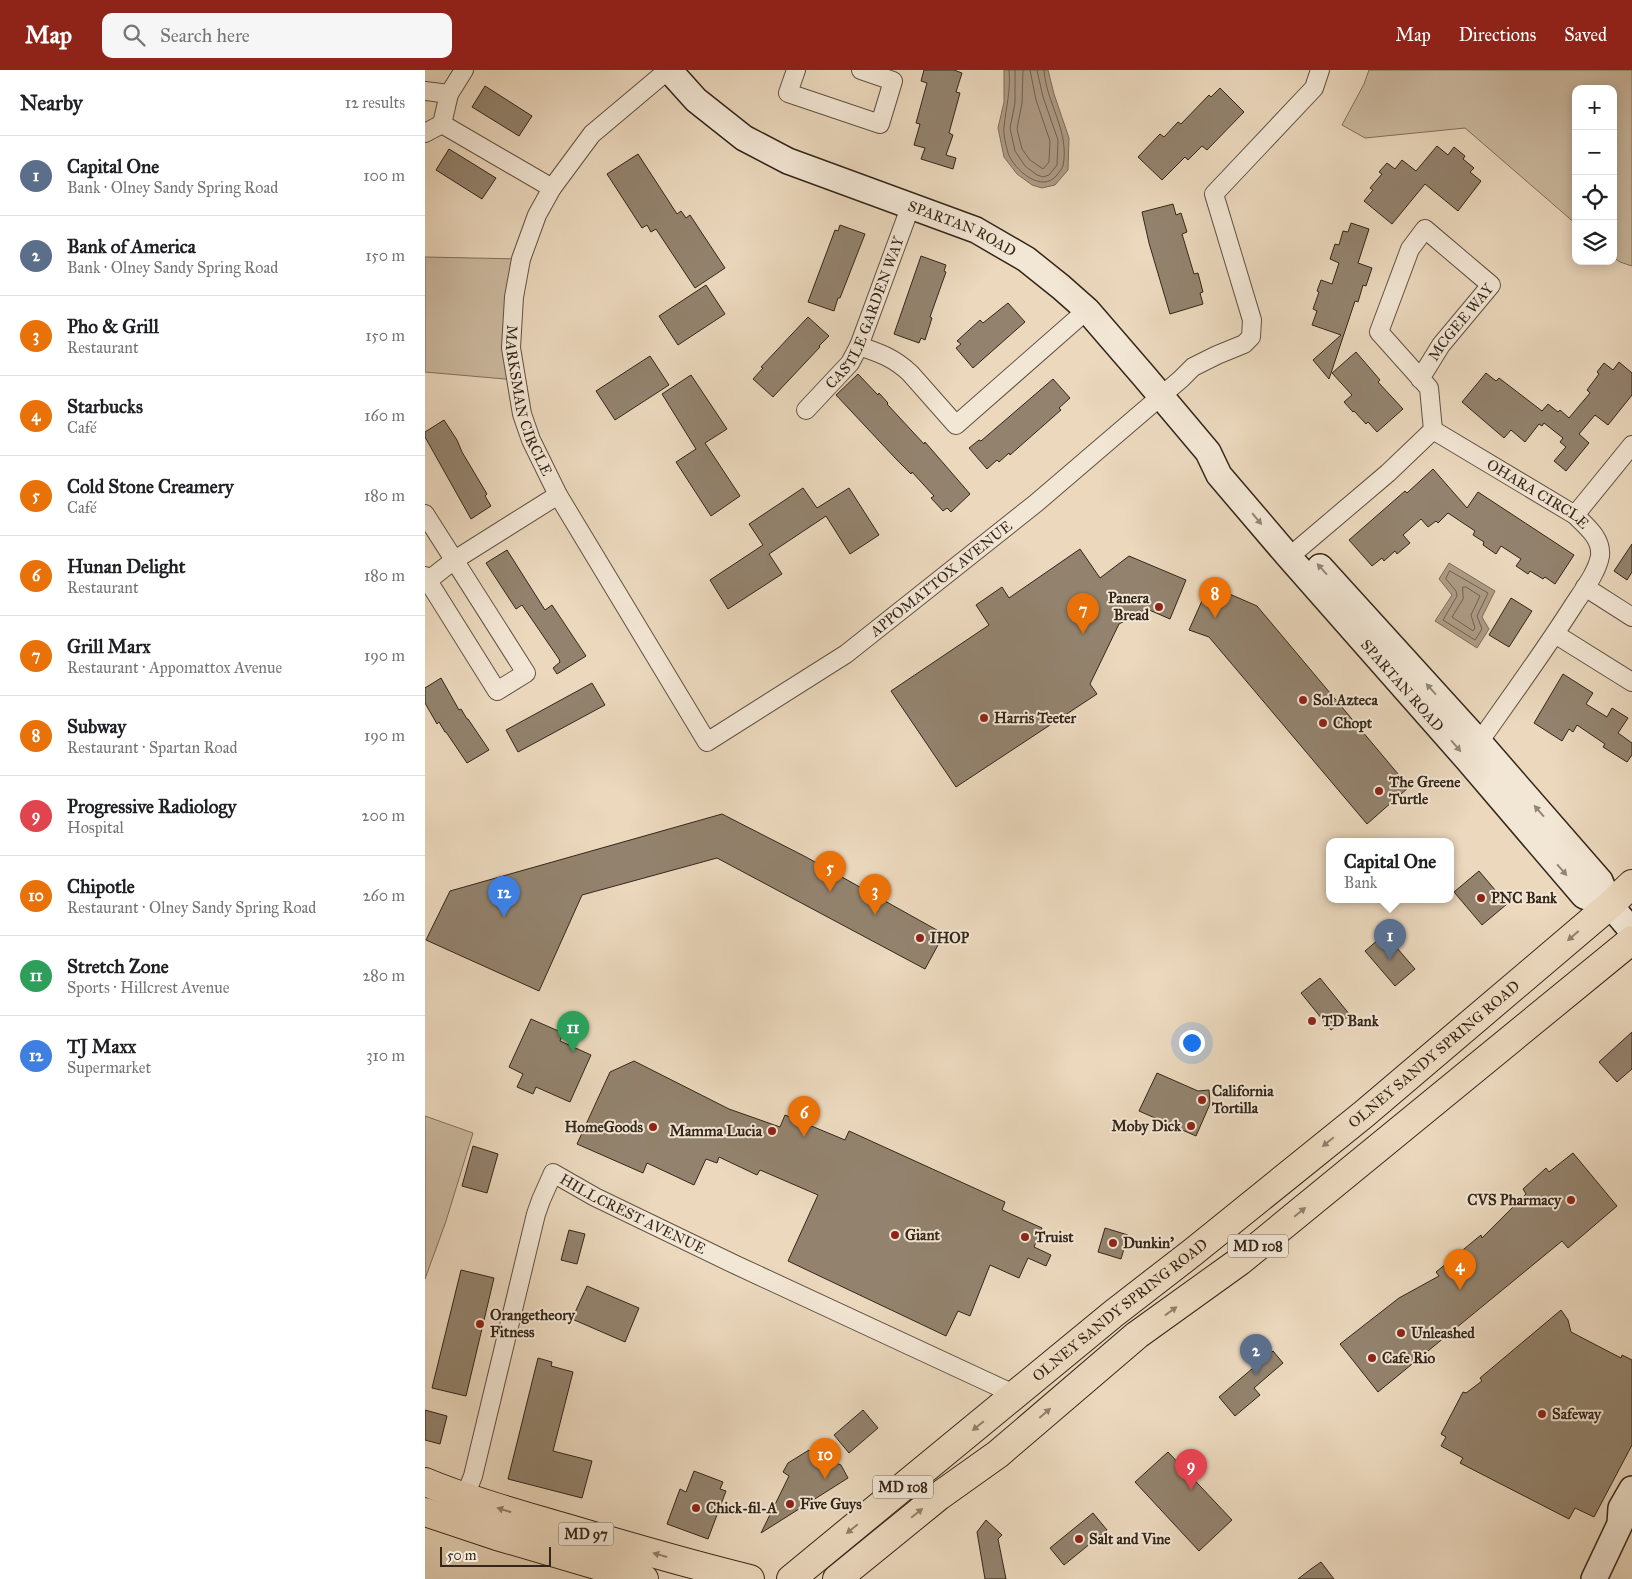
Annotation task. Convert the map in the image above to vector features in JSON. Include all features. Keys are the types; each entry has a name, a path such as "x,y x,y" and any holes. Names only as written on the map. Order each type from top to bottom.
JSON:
{"main road":[{"name":"OLNEY SANDY SPRING ROAD","path":"791,1579 1113,1314 1364,1114 1610,905 1632,884"},
{"name":"OLNEY SANDY SPRING ROAD","path":"837,1579 939,1496 998,1454 1137,1335 1240,1261 1632,940"},
{"name":"MD 97","path":"425,1482 465,1498 707,1569 750,1579"},
{"path":"425,1512 644,1579"},
{"path":"858,1579 864,1566 879,1544"}],"street":[{"path":"425,133 442,124 449,94 464,70"},
{"name":"MARKSMAN CIRCLE","path":"669,70 592,134 552,188 537,215 521,259 514,297 511,348 522,414 531,440 558,495 707,742"},
{"name":"SPARTAN ROAD","path":"669,70 696,100 744,138 788,161 976,230 1026,259 1087,310 1207,452 1219,474 1479,742 1600,882 1610,905 1632,931"},
{"path":"796,70 788,93 880,124 893,81 861,70"},
{"name":"APPOMATTOX AVENUE","path":"707,742 846,654 1035,504 1193,367 1244,344 1251,337 1252,320 1214,194 1314,88 1320,70"},
{"path":"425,91 449,94"},
{"path":"442,124 552,188"},
{"name":"CASTLE GARDEN WAY","path":"806,410 850,363 859,346 911,206"},
{"name":"MCGEE WAY","path":"1420,379 1441,345 1491,285 1425,229 1409,249 1379,332 1420,379 1429,388 1433,430"},
{"path":"859,346 879,352 901,365 956,425 1087,310"},
{"path":"1295,552 1388,473 1433,430"},
{"name":"OHARA CIRCLE","path":"1433,430 1575,515 1593,533 1599,544 1600,556 1585,587 1555,634 1479,742"},
{"path":"1575,515 1632,445"},
{"path":"425,514 453,561 526,673 497,691 426,580 453,561 558,495"},
{"name":"SPARTAN ROAD","path":"1295,552 1584,896 1610,905"},
{"path":"1585,587 1632,617"},
{"path":"1555,634 1632,682"},
{"name":"HILLCREST AVENUE","path":"453,1522 473,1476 536,1214 553,1173 595,1197 728,1261 1016,1395"},
{"path":"1594,1579 1626,1520 1621,1508 1632,1489"}],"shaded area":[{"path":"1369,70 1632,70 1632,266 1617,260 1617,85 1572,85 1572,221 1465,128 1365,138 1342,125 1364,84"},
{"path":"425,257 521,259 516,380 425,372"},
{"path":"425,1116 473,1133 446,1221 425,1279"}],"water":[{"path":"1004,70 1048,70 1069,138 1068,170 1055,185 1042,188 1032,185 1017,174 1004,157 998,128 1004,102"},
{"path":"1449,563 1495,591 1482,617 1489,629 1477,648 1435,621 1452,595 1439,579"}],"building":[{"path":"924,70 954,70 962,73 956,92 960,93 949,133 953,135 946,155 956,158 953,169 921,159 925,148 914,145 920,124 916,123 927,83 921,81"},
{"path":"485,86 532,116 519,136 472,107"},
{"path":"1220,88 1244,112 1207,150 1202,146 1188,160 1185,157 1162,180 1138,157 1160,134 1164,137 1178,122 1181,124 1209,95 1211,97"},
{"path":"1437,146 1448,155 1454,147 1465,156 1463,159 1474,168 1470,172 1481,181 1458,211 1425,184 1392,224 1364,201 1373,190 1370,188 1382,174 1379,172 1387,163 1395,169 1402,160 1416,171"},
{"path":"449,149 496,178 482,199 436,170"},
{"path":"638,154 677,214 681,211 686,218 690,215 725,268 695,288 656,229 651,232 647,225 642,228 607,174"},
{"path":"1173,204 1176,215 1181,213 1187,232 1182,234 1194,274 1198,273 1203,292 1200,293 1203,304 1170,314 1142,212"},
{"path":"1351,223 1369,229 1358,263 1372,268 1366,286 1363,285 1358,302 1355,301 1329,379 1313,360 1341,335 1312,325 1317,311 1313,309 1321,280 1332,284 1339,263 1330,259 1335,244 1339,245 1343,231 1348,232"},
{"path":"840,225 865,234 834,311 808,302 835,230 838,231"},
{"path":"921,256 946,265 944,271 946,272 930,317 932,318 925,340 921,338 919,343 894,334"},
{"path":"706,285 725,314 678,345 659,316"},
{"path":"1008,303 1025,322 973,368 956,348 961,344 957,341 980,320 983,323"},
{"path":"808,317 829,336 773,397 753,379 763,368 761,367"},
{"path":"1356,352 1380,380 1378,382 1403,409 1377,432 1344,402 1352,395 1332,373"},
{"path":"650,356 669,385 615,420 596,391"},
{"path":"1619,362 1632,373 1632,395 1608,425 1595,415 1579,434 1589,443 1566,471 1554,461 1566,447 1560,442 1563,438 1544,423 1542,426 1539,424 1525,442 1511,430 1504,438 1462,402 1486,373 1496,381 1499,378 1542,411 1548,404 1558,412 1560,410 1569,418 1590,393 1587,390 1599,374 1597,372 1604,363 1613,370"},
{"path":"858,374 878,395 879,393 924,444 925,442 970,494 951,512 947,508 943,511 931,498 934,496 912,472 911,474 897,460 836,395"},
{"path":"691,375 727,429 705,443 740,496 711,516 676,462 696,449 662,394"},
{"path":"1053,379 1070,398 1059,408 1061,410 1010,455 1009,453 999,462 997,460 987,469 969,448 979,440 981,441"},
{"path":"444,420 487,494 485,496 491,506 471,519 425,437 425,432"},
{"path":"1433,469 1467,508 1478,492 1574,555 1555,584 1545,577 1543,579 1530,571 1528,574 1516,566 1521,559 1501,546 1496,554 1483,545 1484,542 1473,535 1475,531 1448,513 1438,523 1436,521 1428,527 1421,519 1403,535 1410,543 1397,554 1395,551 1384,561 1382,558 1372,566 1349,540 1405,491 1407,493"},
{"path":"803,488 817,508 849,488 879,535 850,554 826,516 769,554 782,574 728,609 710,580 763,545 749,524"},
{"path":"1632,544 1632,572 1627,580 1614,571"},
{"path":"1080,549 1100,578 1129,556 1186,580 1170,619 1147,609 1119,624 1090,684 1097,694 956,787 891,691 989,625 976,605 1002,587 1009,598"},
{"path":"507,550 545,610 552,605 586,656 557,674 553,668 560,662 559,659 522,605 516,609 486,563"},
{"path":"1209,585 1257,606 1409,787 1367,824 1209,637 1189,630"},
{"path":"1511,598 1532,611 1509,647 1489,635"},
{"path":"1563,674 1593,693 1586,704 1607,717 1612,708 1628,718 1618,733 1632,743 1632,755 1627,762 1603,747 1605,744 1577,725 1573,732 1569,729 1562,741 1534,723"},
{"path":"441,678 459,710 461,709 489,750 467,763 439,722 437,724 425,703 425,688"},
{"path":"592,683 605,705 518,752 506,730"},
{"path":"722,814 806,857 944,934 925,969 717,858 582,895 539,991 426,940 450,891"},
{"name":"PNC Bank","path":"1479,871 1507,904 1482,925 1454,892"},
{"path":"1385,934 1415,969 1395,986 1365,951"},
{"path":"1320,978 1350,1015 1331,1030 1301,993"},
{"path":"531,1019 563,1033 560,1041 591,1055 570,1102 536,1087 533,1094 517,1087 523,1074 509,1067"},
{"path":"1632,1032 1632,1069 1617,1082 1599,1062"},
{"path":"634,1061 729,1109 780,1127 785,1115 845,1140 849,1131 1005,1202 1002,1210 1042,1228 1034,1247 1051,1255 1046,1266 1028,1258 1019,1278 990,1265 970,1316 958,1311 946,1336 788,1261 818,1195 760,1170 757,1175 719,1157 717,1163 706,1159 694,1185 647,1163 643,1173 577,1144 610,1072"},
{"path":"1157,1073 1198,1091 1209,1090 1210,1104 1196,1136 1139,1111"},
{"path":"473,1146 498,1154 487,1193 462,1186"},
{"path":"1573,1153 1617,1206 1568,1248 1562,1241 1378,1392 1340,1344 1399,1298 1439,1276 1436,1272 1481,1235 1482,1238 1526,1194 1523,1189 1546,1168 1549,1172"},
{"name":"Dunkin'","path":"1105,1228 1128,1235 1121,1259 1098,1252"},
{"path":"569,1230 585,1234 577,1264 561,1260"},
{"path":"461,1270 494,1278 466,1396 432,1388"},
{"path":"587,1286 639,1308 625,1342 572,1319"},
{"name":"Safeway","path":"1561,1310 1568,1320 1571,1332 1621,1358 1622,1355 1632,1360 1632,1445 1594,1517 1575,1508 1569,1519 1460,1463 1463,1458 1441,1446 1446,1437 1441,1434 1463,1392 1466,1393 1482,1381 1480,1378"},
{"path":"1273,1351 1283,1363 1254,1388 1260,1395 1235,1416 1219,1397"},
{"path":"538,1358 552,1362 551,1366 573,1372 553,1451 592,1461 582,1498 508,1479"},
{"path":"425,1410 447,1416 440,1444 425,1440"},
{"path":"863,1410 878,1428 849,1453 834,1435"},
{"path":"809,1450 816,1461 821,1457 841,1465 848,1478 761,1533 789,1476 783,1472 788,1463"},
{"path":"1168,1452 1232,1520 1199,1551 1135,1482"},
{"name":"Chick-fil-A","path":"694,1471 723,1482 720,1489 726,1491 708,1539 667,1524 680,1489 686,1492"},
{"name":"Salt and Vine","path":"1093,1513 1107,1530 1064,1565 1050,1548"},
{"path":"986,1520 1002,1535 998,1539 1006,1579 985,1579 977,1532"},
{"path":"1321,1562 1334,1579 1298,1579 1311,1569"}],"place":[{"name":"Panera Bread","path":"1159,607"},
{"name":"Subway","path":"1215,618"},
{"name":"Grill Marx","path":"1083,634"},
{"name":"Sol Azteca","path":"1303,700"},
{"name":"Harris Teeter","path":"984,718"},
{"name":"Chopt","path":"1323,723"},
{"name":"The Greene Turtle","path":"1379,791"},
{"name":"Cold Stone Creamery","path":"830,892"},
{"name":"PNC Bank","path":"1481,898"},
{"name":"Pho & Grill","path":"875,915"},
{"name":"TJ Maxx","path":"504,917"},
{"name":"IHOP","path":"920,938"},
{"name":"Capital One","path":"1390,960"},
{"name":"TD Bank","path":"1312,1021"},
{"name":"Stretch Zone","path":"573,1052"},
{"name":"California Tortilla","path":"1202,1100"},
{"name":"Moby Dick","path":"1191,1126"},
{"name":"HomeGoods","path":"653,1127"},
{"name":"Mamma Lucia","path":"772,1131"},
{"name":"Hunan Delight","path":"804,1137"},
{"name":"CVS Pharmacy","path":"1571,1200"},
{"name":"Giant","path":"895,1235"},
{"name":"Truist","path":"1025,1237"},
{"name":"Dunkin'","path":"1113,1243"},
{"name":"Starbucks","path":"1460,1290"},
{"name":"Orangetheory Fitness","path":"480,1324"},
{"name":"Unleashed","path":"1401,1333"},
{"name":"Cafe Rio","path":"1372,1358"},
{"name":"Bank of America","path":"1256,1375"},
{"name":"Safeway","path":"1542,1414"},
{"name":"Chipotle","path":"825,1479"},
{"name":"Progressive Radiology","path":"1191,1490"},
{"name":"Five Guys","path":"790,1504"},
{"name":"Chick-fil-A","path":"696,1508"},
{"name":"Salt and Vine","path":"1079,1539"}]}
